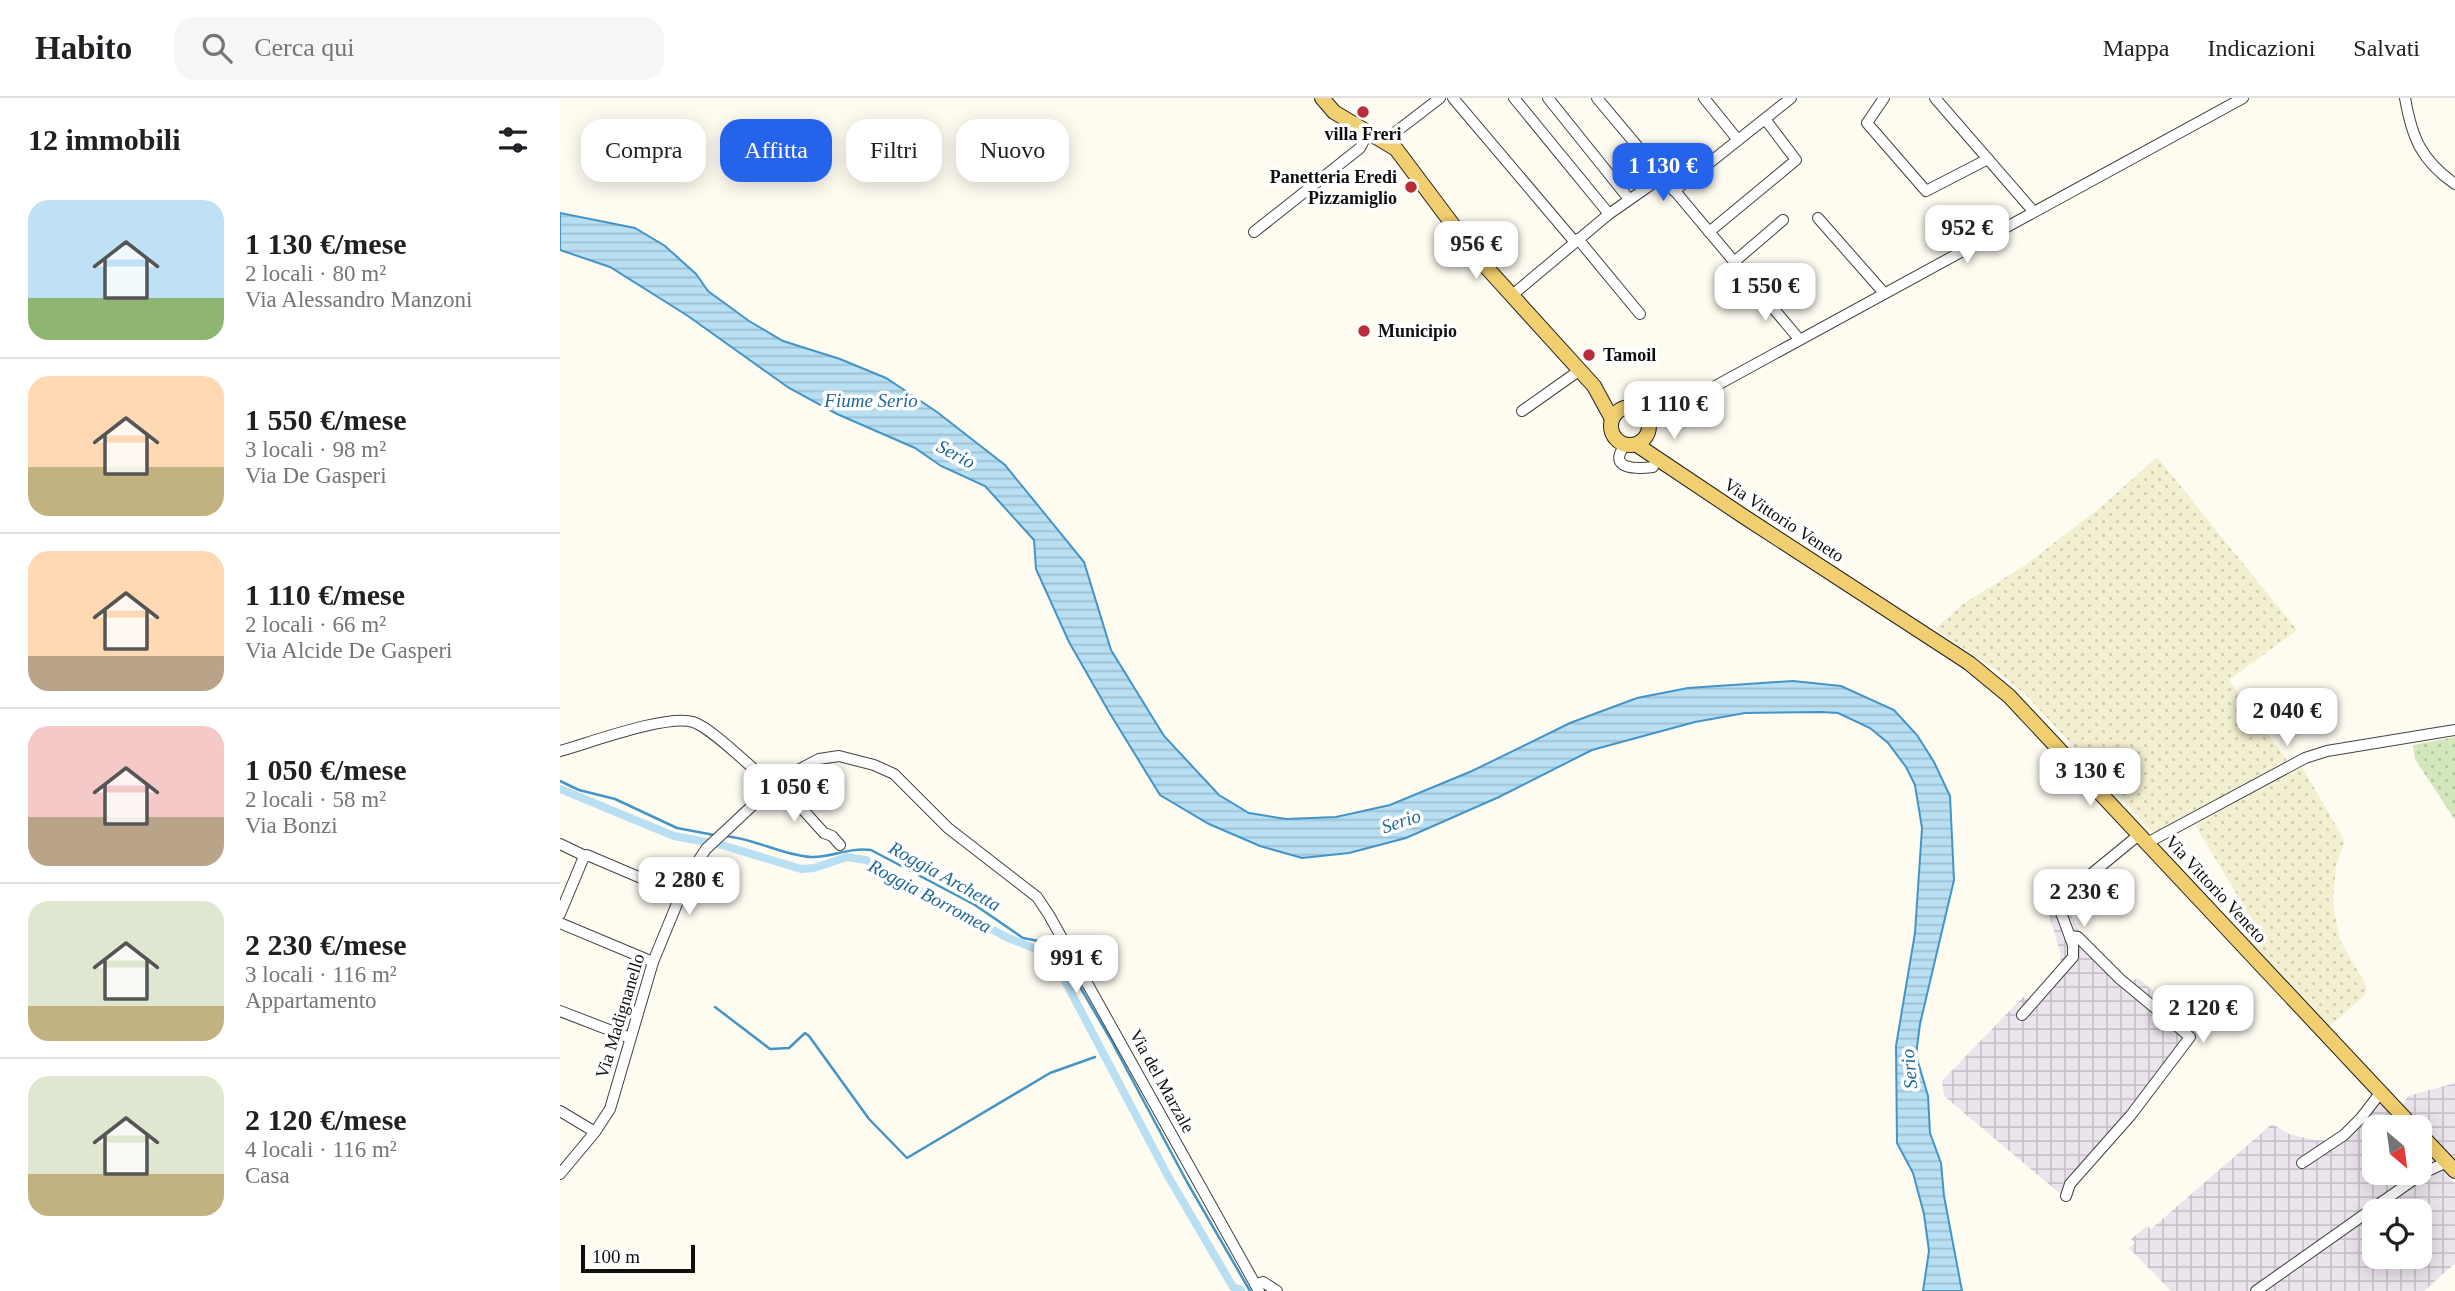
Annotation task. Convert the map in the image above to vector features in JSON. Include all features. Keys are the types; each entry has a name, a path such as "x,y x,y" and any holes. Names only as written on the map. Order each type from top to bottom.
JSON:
{"main road":[{"path":"1325,99 1334,111 1396,149 1409,163 1477,257 1580,370 1616,414"},
{"path":"1633,407 1639,409 1648,418 1640,438 1614,438 1611,432 1616,414 1633,407"},
{"name":"Via Vittorio Veneto","path":"1640,438 1703,490 1991,679 2402,1115"},
{"path":"2432,1146 2446,1161"}],"street":[{"path":"1384,141 1440,98"},
{"path":"1453,98 1640,314"},
{"path":"1514,98 1609,214"},
{"path":"1548,98 1629,199"},
{"path":"1597,98 1800,340"},
{"path":"1704,98 1738,140"},
{"path":"1674,191 1791,98"},
{"path":"1884,98 1867,123 1926,191 1988,159"},
{"path":"1935,98 2033,211"},
{"path":"1653,467 1630,470 1620,460 1619,452 1677,407 2243,98"},
{"path":"2405,98 2412,130 2421,150 2433,168 2455,184"},
{"path":"1709,232 1796,160 1765,118"},
{"path":"1254,232 1360,148 1368,133"},
{"path":"1511,296 1576,240 1662,177"},
{"path":"1818,218 1884,293"},
{"path":"1734,262 1783,220"},
{"path":"1522,411 1580,370"},
{"path":"1639,409 1677,407"},
{"path":"560,751 645,726 691,721 762,776 774,781 824,833 832,836 840,845"},
{"path":"2022,1015 2069,964 2074,951 2057,902 2143,839 2305,758 2327,751 2455,730"},
{"name":"Via Madignanello","path":"560,1174 595,1132 610,1109 653,962 681,895 706,849 768,791 774,781 825,757"},
{"name":"Via del Marzale","path":"825,757 849,757 894,774 948,828 1037,897 1056,926 1257,1288"},
{"path":"560,844 681,895"},
{"path":"560,914 585,856"},
{"path":"560,923 653,962"},
{"path":"2066,1196 2070,1184 2131,1115 2190,1037 2120,979 2082,939 2075,935 2070,936"},
{"path":"560,1011 630,1038"},
{"path":"2302,1163 2344,1135 2381,1092"},
{"path":"560,1111 595,1132"},
{"path":"2256,1291 2423,1173 2446,1161"},
{"path":"1257,1288 1263,1282 1277,1291"}],"shaded area":[{"path":"2157,457 2297,630 2229,680 2287,760 2154,834 2025,694 1993,668 1935,629 1963,604 2024,566 2101,507"},
{"path":"2302,767 2345,841 2336,865 2333,904 2340,940 2366,985 2366,994 2328,1028 2240,935 2254,923 2195,825"},
{"path":"2060,893 2068,899 2068,910 2078,929 2129,983 2138,978 2202,1032 2179,1055 2063,1196 1944,1096 1942,1081 2023,997 2031,999 2061,965 2060,952 2046,904"},
{"path":"2455,1083 2455,1165 2432,1140 2432,1115 2408,1115 2401,1107 2408,1096"},
{"path":"2380,1101 2392,1115 2366,1115"},
{"path":"2362,1119 2362,1185 2432,1185 2432,1158 2455,1183 2455,1263 2424,1291 2171,1291 2129,1248 2135,1243 2131,1239 2147,1226 2151,1229 2272,1124 2289,1134 2314,1140 2341,1141"}],"green space":[{"path":"2455,737 2455,820 2415,759 2413,745"}],"water":[{"name":"Fiume Serio","path":"560,213 635,228 665,246 696,274 708,291 749,321 783,341 840,359 886,378 937,412 1005,465 1084,562 1111,650 1164,736 1219,795 1249,813 1286,819 1336,817 1390,805 1472,771 1570,723 1637,698 1688,688 1793,681 1841,686 1894,710 1917,735 1934,762 1950,796 1954,880 1920,1024 1916,1055 1928,1096 1930,1133 1941,1163 1944,1196 1962,1291 1923,1291 1929,1251 1924,1214 1913,1173 1897,1143 1896,1046 1915,933 1922,828 1915,785 1906,767 1888,743 1870,728 1838,713 1820,712 1745,713 1695,722 1592,750 1499,797 1406,838 1349,853 1302,858 1260,846 1209,824 1160,795 1069,642 1036,569 1034,540 985,486 941,466 915,448 837,414 789,388 688,316 610,267 560,250"}],"waterway":[{"name":"Roggia Archetta","path":"560,781 579,790 615,799 677,828 714,835"},
{"name":"Roggia Borromea","path":"560,789 674,836 722,845 801,869 814,868 847,857 866,860 1006,937 1048,954 1054,960 1168,1176 1233,1287 1241,1290"},
{"name":"Roggia Archetta","path":"724,836 800,856 826,856 855,850 871,850 975,905 1023,938 1049,943 1058,949 1250,1291"},
{"path":"715,1007 770,1049 789,1048 805,1033 809,1036 869,1119 907,1158 1050,1073 1095,1057"}],"place":[{"name":"villa Freri","path":"1363,112"},
{"name":"Panetteria Eredi Pizzamiglio","path":"1411,187"},
{"name":"Municipio","path":"1364,331"},
{"name":"Tamoil","path":"1589,355"}],"water label":[{"name":"Serio","path":"956,454"},
{"name":"Serio","path":"1401,821"},
{"name":"Serio","path":"1909,1069"}]}
